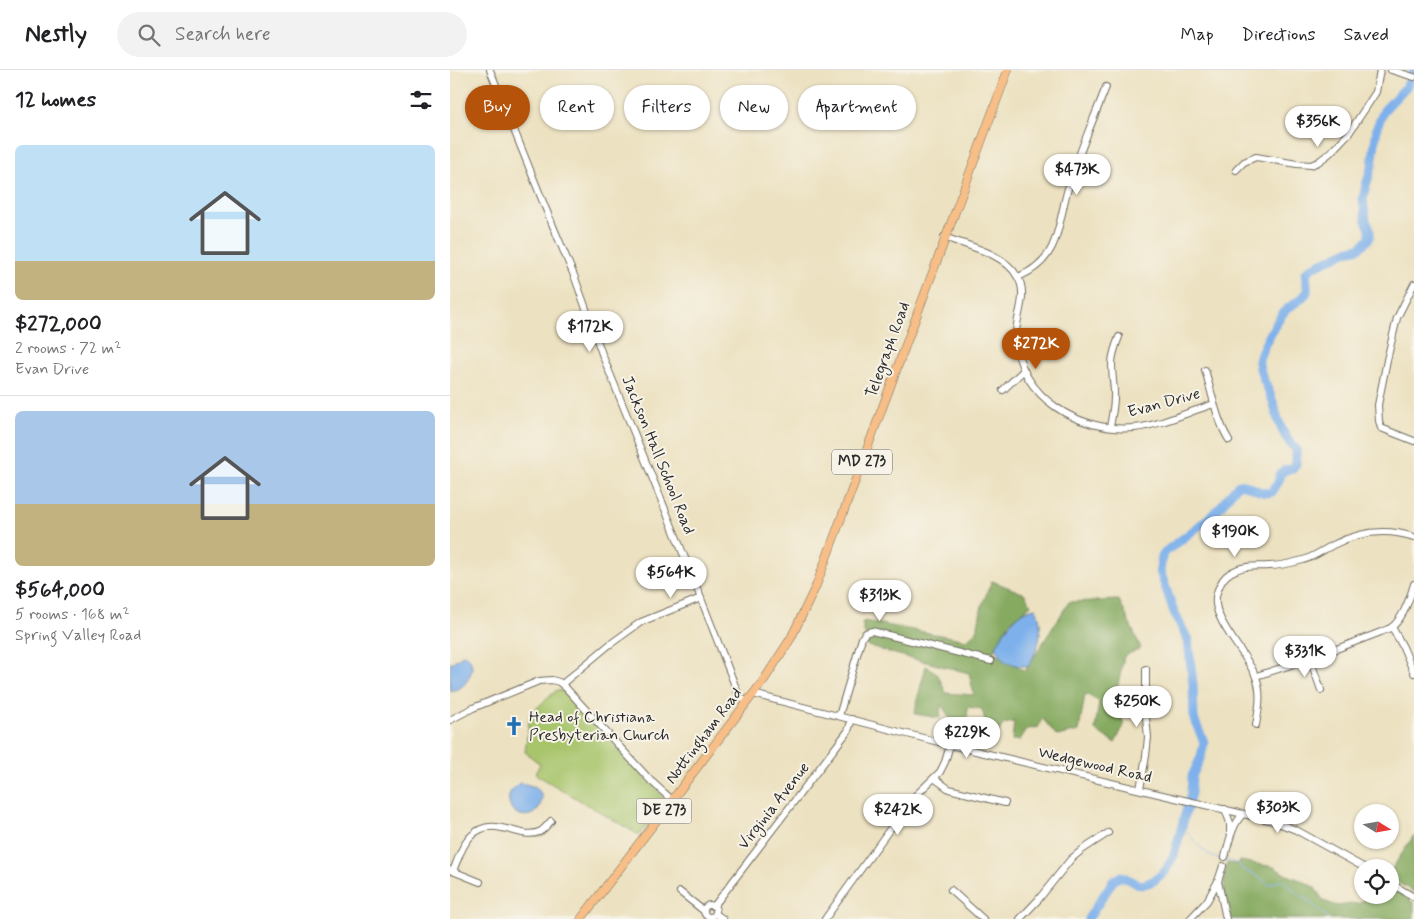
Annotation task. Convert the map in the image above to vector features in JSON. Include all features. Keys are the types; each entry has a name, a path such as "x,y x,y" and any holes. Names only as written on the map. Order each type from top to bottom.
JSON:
{"main road":[{"name":"Telegraph Road","path":"791,638 810,600 828,556 944,237 1008,70"},
{"name":"Nottingham Road","path":"581,919 753,694 791,638"}],"street":[{"name":"Jackson Hall School Road","path":"490,70 575,278 602,354 739,696 747,702"},
{"path":"1236,170 1244,162 1256,157 1297,164 1318,162 1330,153 1349,133 1376,92 1380,70"},
{"path":"1391,70 1412,77"},
{"path":"944,237 996,257 1012,268 1018,277 1037,266 1052,246 1068,190 1106,87"},
{"name":"Evan Drive","path":"1018,277 1022,294 1016,338 1020,360 1038,392 1058,410 1078,419 1110,427 1125,428 1153,424 1214,404"},
{"path":"1414,284 1395,326 1378,406 1381,428 1414,441"},
{"path":"1110,427 1114,392 1111,374 1112,359 1119,337"},
{"path":"1003,390 1024,370"},
{"path":"1205,370 1214,404 1228,440"},
{"path":"1256,725 1260,689 1256,676 1247,659 1226,629 1216,607 1217,592 1227,575 1247,567 1273,566 1305,559 1347,538 1360,534 1380,531 1414,537"},
{"path":"1256,676 1310,659 1392,627 1406,607 1414,584"},
{"path":"562,684 609,645 641,622 701,598"},
{"path":"1392,627 1414,673"},
{"path":"840,716 862,638 868,632 872,631 991,661"},
{"path":"1310,659 1321,690"},
{"path":"1140,789 1148,737 1146,668"},
{"path":"450,720 473,708 539,680 552,680 562,684 650,780 672,800"},
{"name":"Wedgewood Road","path":"753,694 950,745 1273,821 1296,830 1354,862"},
{"name":"Virginia Avenue","path":"704,911 708,906 714,906 848,731 852,719"},
{"path":"825,919 916,794 943,768 950,745"},
{"path":"934,778 949,789 1005,803"},
{"path":"1225,809 1230,823 1230,835 1225,857"},
{"path":"1230,835 1243,814"},
{"path":"480,882 451,870 472,834 481,829 497,827 533,834 542,831 551,821"},
{"path":"1020,919 1071,859 1108,833"},
{"path":"1190,919 1206,900 1218,881 1222,866"},
{"path":"1218,881 1226,919"},
{"path":"1399,888 1414,897"},
{"path":"951,890 983,919"},
{"path":"680,892 704,911 705,915 713,917 716,914"},
{"path":"714,906 716,914 723,919"}],"green space":[{"path":"992,581 1025,594 1031,605 1009,623 993,652 1025,671 1069,602 1119,600 1141,648 1124,656 1115,699 1124,725 1115,743 1095,730 1099,701 1085,694 1079,731 1057,736 1042,718 1038,728 1027,729 1020,740 1012,740 1014,722 1003,724 994,741 982,732 985,721 982,709 968,707 967,722 952,722 941,704 940,718 915,714 926,666 937,673 946,693 974,695 969,673 868,646 862,623 864,621 967,640 977,631 982,605"},
{"path":"557,690 563,691 666,800 639,835 535,774 540,764 525,752 530,714"},
{"path":"1414,835 1414,892 1399,883 1398,859"},
{"path":"1240,861 1274,867 1314,887 1324,901 1337,906 1354,904 1399,904 1399,893 1414,903 1414,919 1229,919 1224,891 1225,870 1227,863 1237,864"}],"water":[{"path":"1036,608 1039,616 1040,638 1029,666 1019,666 1004,661 996,647 1003,634 1016,617"},
{"path":"464,654 469,657 471,662 471,672 462,686 450,691 450,664"},
{"path":"521,783 536,787 542,795 540,805 535,812 529,815 516,813 511,808 509,801 510,793"}],"waterway":[{"path":"1088,919 1113,881 1121,876 1141,885 1155,880 1166,870 1174,855 1191,793 1192,776 1201,757 1204,742 1194,719 1193,684 1188,640 1174,612 1160,571 1162,557 1166,551 1195,530 1215,512 1237,486 1246,485 1258,491 1272,492 1279,481 1279,475 1285,470 1292,469 1296,464 1296,449 1287,439 1281,428 1261,373 1259,363 1262,352 1281,316 1307,292 1306,273 1313,267 1350,250 1359,248 1370,237 1363,199 1372,166 1377,127 1384,110 1406,87 1414,71"},
{"path":"1182,827 1211,856 1233,862 1269,885 1282,880 1330,919"}],"place":[{"name":"Head of Christiana Presbyterian Church","path":"514,726"}]}
